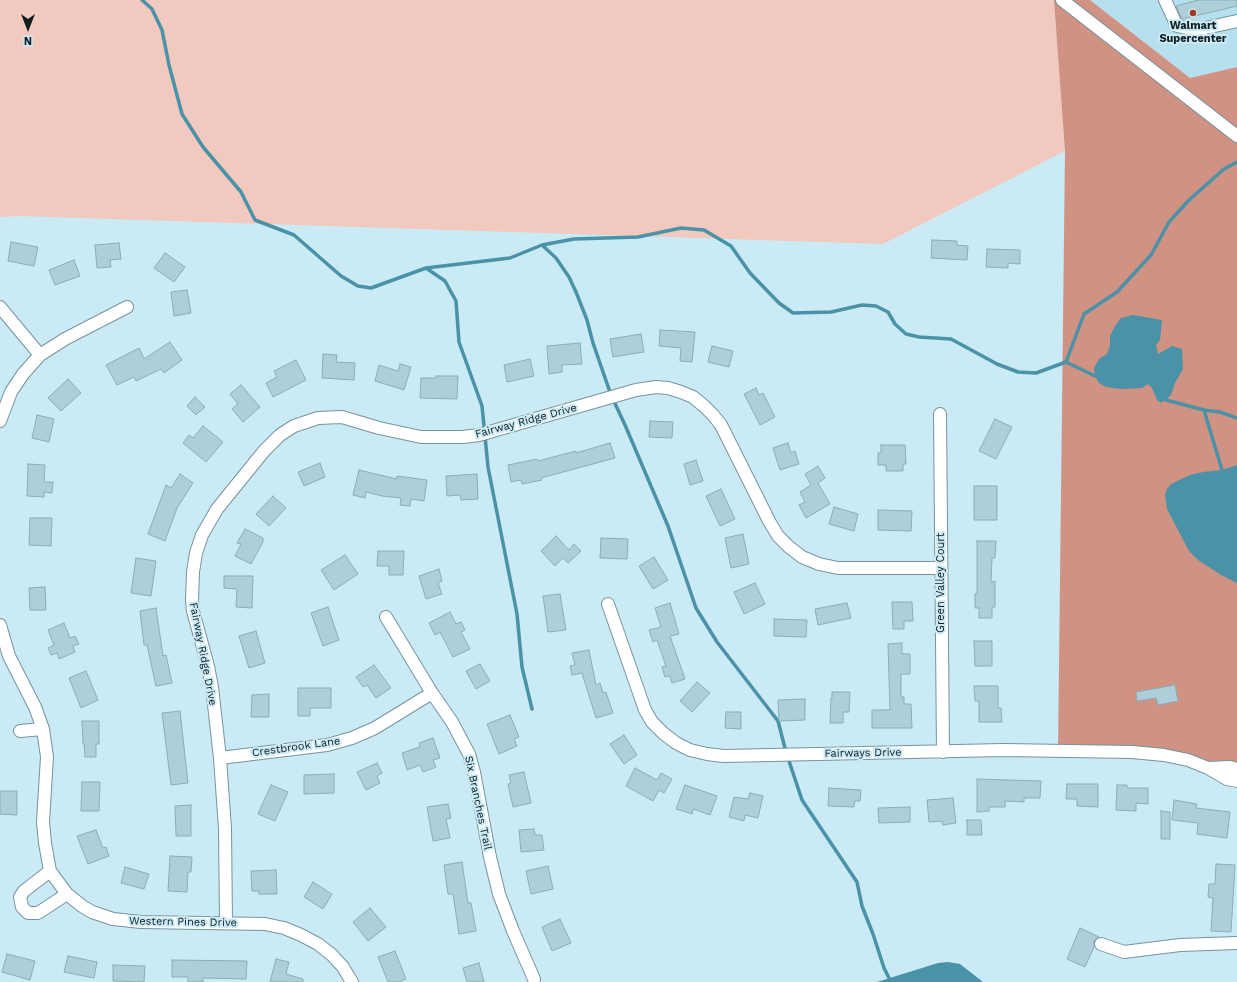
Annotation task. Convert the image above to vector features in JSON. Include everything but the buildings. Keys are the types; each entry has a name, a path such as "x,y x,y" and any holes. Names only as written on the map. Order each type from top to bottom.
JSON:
{"street":[{"path":"1062,0 1237,136"},
{"path":"1165,0 1177,26 1196,30 1237,21"},
{"path":"0,420 11,392 23,374 40,355 127,306"},
{"path":"0,307 40,355"},
{"name":"Fairway Ridge Drive","path":"226,922 225,829 220,758 212,687 208,666 193,611 193,572 196,553 202,535 211,517 264,451 280,435 294,426 307,420 342,417 379,428 421,437 463,437 479,435 636,390 656,387 668,388 693,398 714,415 721,425 778,536 802,557 819,564 838,568 941,568"},
{"name":"Green Valley Court","path":"940,414 943,752"},
{"name":"Fairways Drive","path":"608,604 645,710 652,722 663,733 676,743 690,750 724,756 1058,750 1132,752 1164,755 1188,760 1208,768 1227,779 1237,781"},
{"name":"Six Branches Trail","path":"386,617 432,693 452,722 469,754 499,894 534,979"},
{"name":"Western Pines Drive","path":"0,625 9,656 35,707 43,729 47,756 43,822 45,843 50,871 67,894 92,912 113,919 141,922 226,922 265,924 284,928 302,934 332,955 343,967 352,982"},
{"name":"Crestbrook Lane","path":"220,758 327,745 352,738 375,728 432,693"},
{"path":"20,731 43,729"},
{"name":"Fairways Drive","path":"1208,768 1230,767 1237,769"},
{"path":"50,871 24,891 20,897 22,907 28,913 38,913 67,894"},
{"path":"1101,944 1124,952 1180,945 1235,942"}],"shaded area":[{"path":"0,0 1054,0 1065,151 883,244 18,216 0,217"},
{"path":"1054,0 1090,0 1190,78 1237,67 1237,769 1188,760 1058,750 1065,151"},
{"path":"1090,0 1237,0 1237,67 1190,78"},
{"path":"1133,315 1162,320 1160,340 1156,345 1158,354 1172,346 1182,349 1183,369 1175,383 1171,395 1161,403 1157,400 1152,388 1148,384 1142,388 1121,389 1106,387 1099,383 1095,376 1094,368 1099,359 1107,354 1110,346 1110,336 1115,326 1121,318"},
{"path":"1237,465 1237,583 1221,575 1198,560 1189,551 1167,509 1165,495 1171,484 1190,475 1222,470"},
{"path":"948,962 960,964 983,982 877,982 938,963"}],"waterway":[{"path":"142,0 152,9 162,30 169,65 182,114 203,147 241,192 255,220 294,235 341,276 358,286 371,288 426,268 510,258 542,245 574,239 638,237 681,228 704,230 731,246 750,273 779,303 793,313 831,312 862,305 876,306 888,312 895,324 906,334 919,337 951,339 997,364 1018,372 1036,373 1066,362 1084,314 1117,292 1151,255 1169,222 1189,200 1224,169 1237,162"},
{"path":"542,245 556,258 569,277 576,292 587,320 593,343 611,395 668,526 696,608 717,642 778,721 786,752"},
{"path":"426,268 445,281 456,301 459,342 482,406 488,467 517,614 522,667 532,709"},
{"path":"1066,362 1095,376"},
{"path":"1166,400 1204,410 1220,412 1237,418"},
{"path":"1204,410 1222,470"},
{"path":"788,758 802,800 857,882 862,906 889,978"}],"place":[{"name":"Walmart Supercenter","path":"1193,13"}]}
